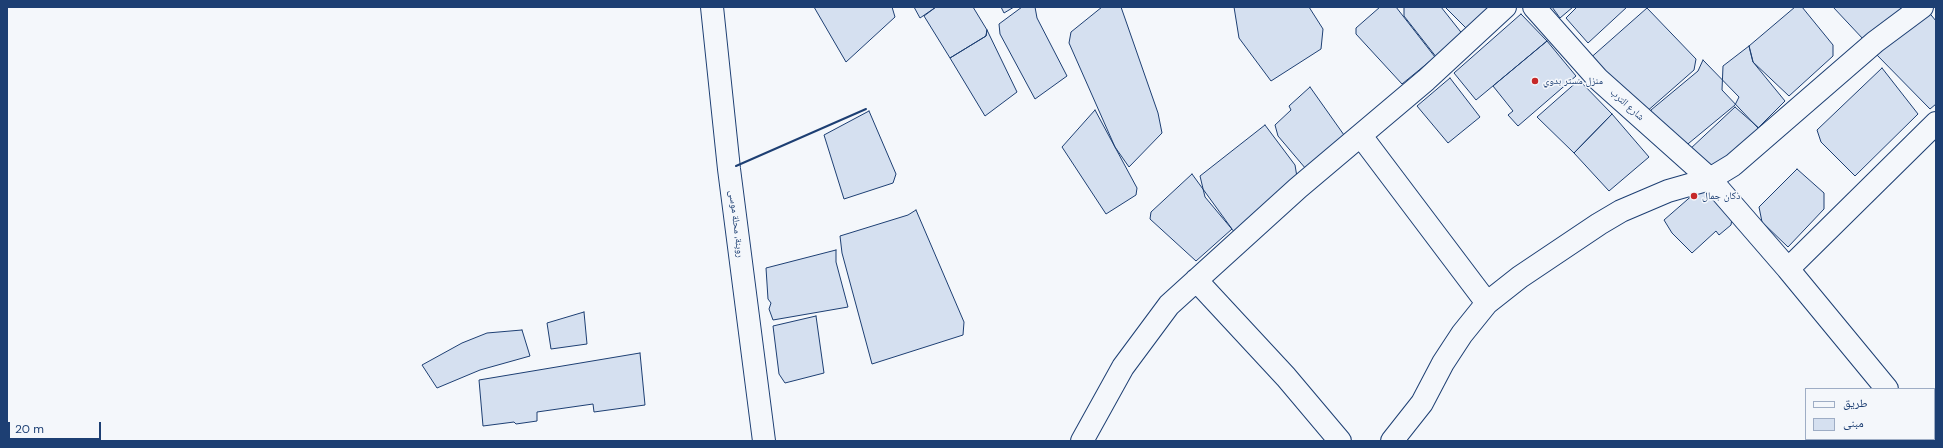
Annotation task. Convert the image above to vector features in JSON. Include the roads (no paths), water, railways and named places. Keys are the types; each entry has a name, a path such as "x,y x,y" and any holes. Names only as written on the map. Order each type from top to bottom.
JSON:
{"street":[{"name":"روينة، محلة موسى","path":"712,7 729,169 764,441"},
{"path":"1082,441 1123,367 1169,304 1298,188 1426,80 1505,7"},
{"name":"شارع الترب","path":"1534,7 1598,79 1710,179 1886,388"},
{"path":"1392,441 1422,404 1442,362 1487,303 1520,277 1615,215 1668,191 1710,179 1733,165 1875,42 1922,7"},
{"path":"1788,270 1936,123"},
{"path":"1361,136 1487,303"},
{"path":"1196,280 1286,376 1340,441"}],"place":[{"name":"منزل مستر بدوي","path":"1535,81"},
{"name":"دكان جمال","path":"1694,196"}]}
